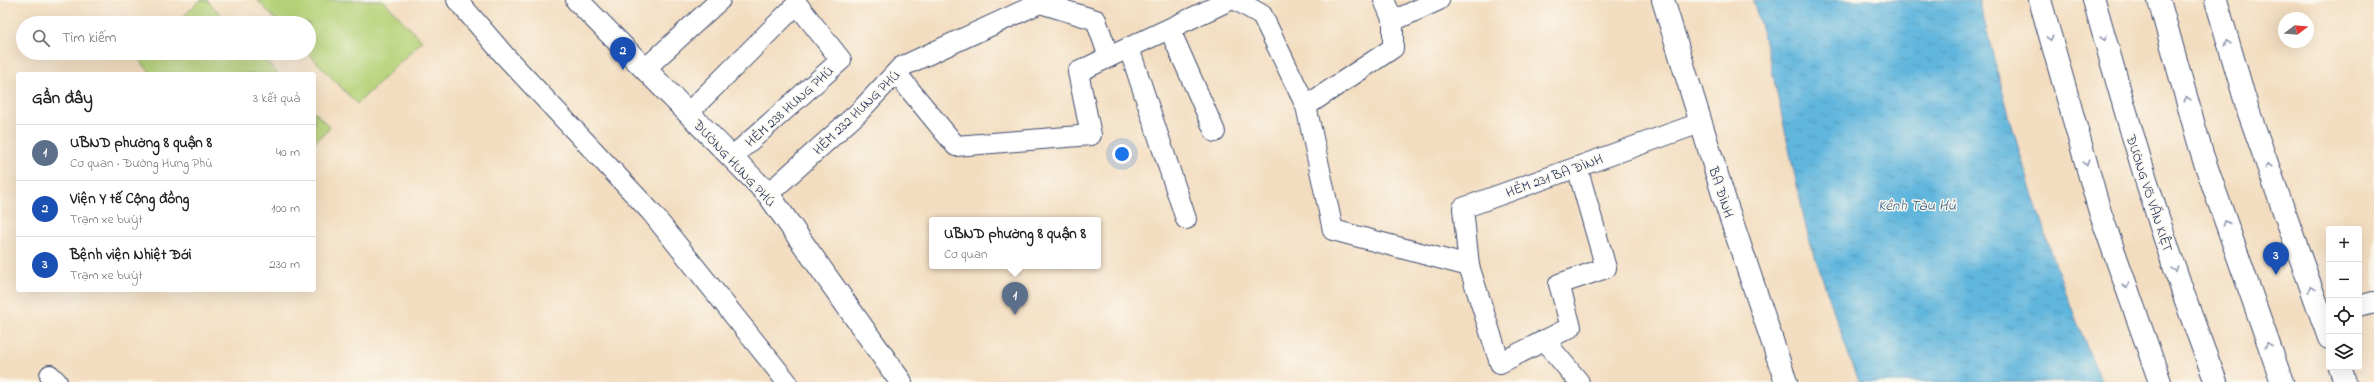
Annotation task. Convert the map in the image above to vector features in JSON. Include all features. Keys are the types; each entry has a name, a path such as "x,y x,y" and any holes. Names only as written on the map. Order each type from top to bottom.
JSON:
{"main road":[{"name":"ĐƯỜNG HƯNG PHÚ","path":"577,0 689,112 768,194 901,382"},
{"name":"BA ĐÌNH","path":"1663,0 1700,123 1786,382"},
{"path":"2040,0 2100,212 2160,382"},
{"name":"ĐƯỜNG VÕ VĂN KIỆT","path":"2094,0 2141,165 2191,318 2216,382"},
{"path":"2159,0 2202,154 2282,382"},
{"path":"2216,0 2248,110 2325,315 2328,334"},
{"path":"2341,370 2345,382"}],"lane":[{"path":"458,0 505,56 651,212 787,382"},
{"path":"645,69 720,0"},
{"path":"896,73 956,146 1091,135 1078,72 1170,30 1230,0"},
{"path":"1236,0 1262,15 1306,106 1333,230 1469,266 1500,363 1570,327 1559,284 1606,268 1578,167"},
{"path":"1306,106 1393,48 1393,21 1384,0"},
{"path":"1393,21 1439,0"},
{"name":"HẺM 232 HƯNG PHÚ","path":"768,194 859,112 902,67 1042,1 1096,20 1109,57"},
{"name":"HẺM 238 HƯNG PHÚ","path":"689,112 797,4 841,60 732,157"},
{"path":"1170,30 1215,132"},
{"path":"1128,48 1186,219"},
{"name":"HẺM 231 BA ĐÌNH","path":"1469,266 1463,208 1700,123"},
{"path":"2362,305 2374,302"},
{"path":"1544,340 1579,382"}],"green space":[{"path":"200,0 207,0 222,16 184,16"},
{"path":"257,0 383,0 422,41 357,104 315,60 316,60 316,16 272,16"},
{"path":"139,60 265,60 276,72 150,72"},
{"path":"316,113 330,128 316,141"}],"water":[{"name":"Kênh Tàu Hủ","path":"1753,0 1979,0 2004,97 2032,194 2064,289 2102,382 1858,382 1808,236 1768,52"}],"place":[{"name":"Viện Y tế Cộng đồng","path":"623,70"},
{"name":"Bệnh viện Nhiệt Đới","path":"2276,275"},
{"name":"UBND phường 8 quận 8","path":"1015,315"}]}
